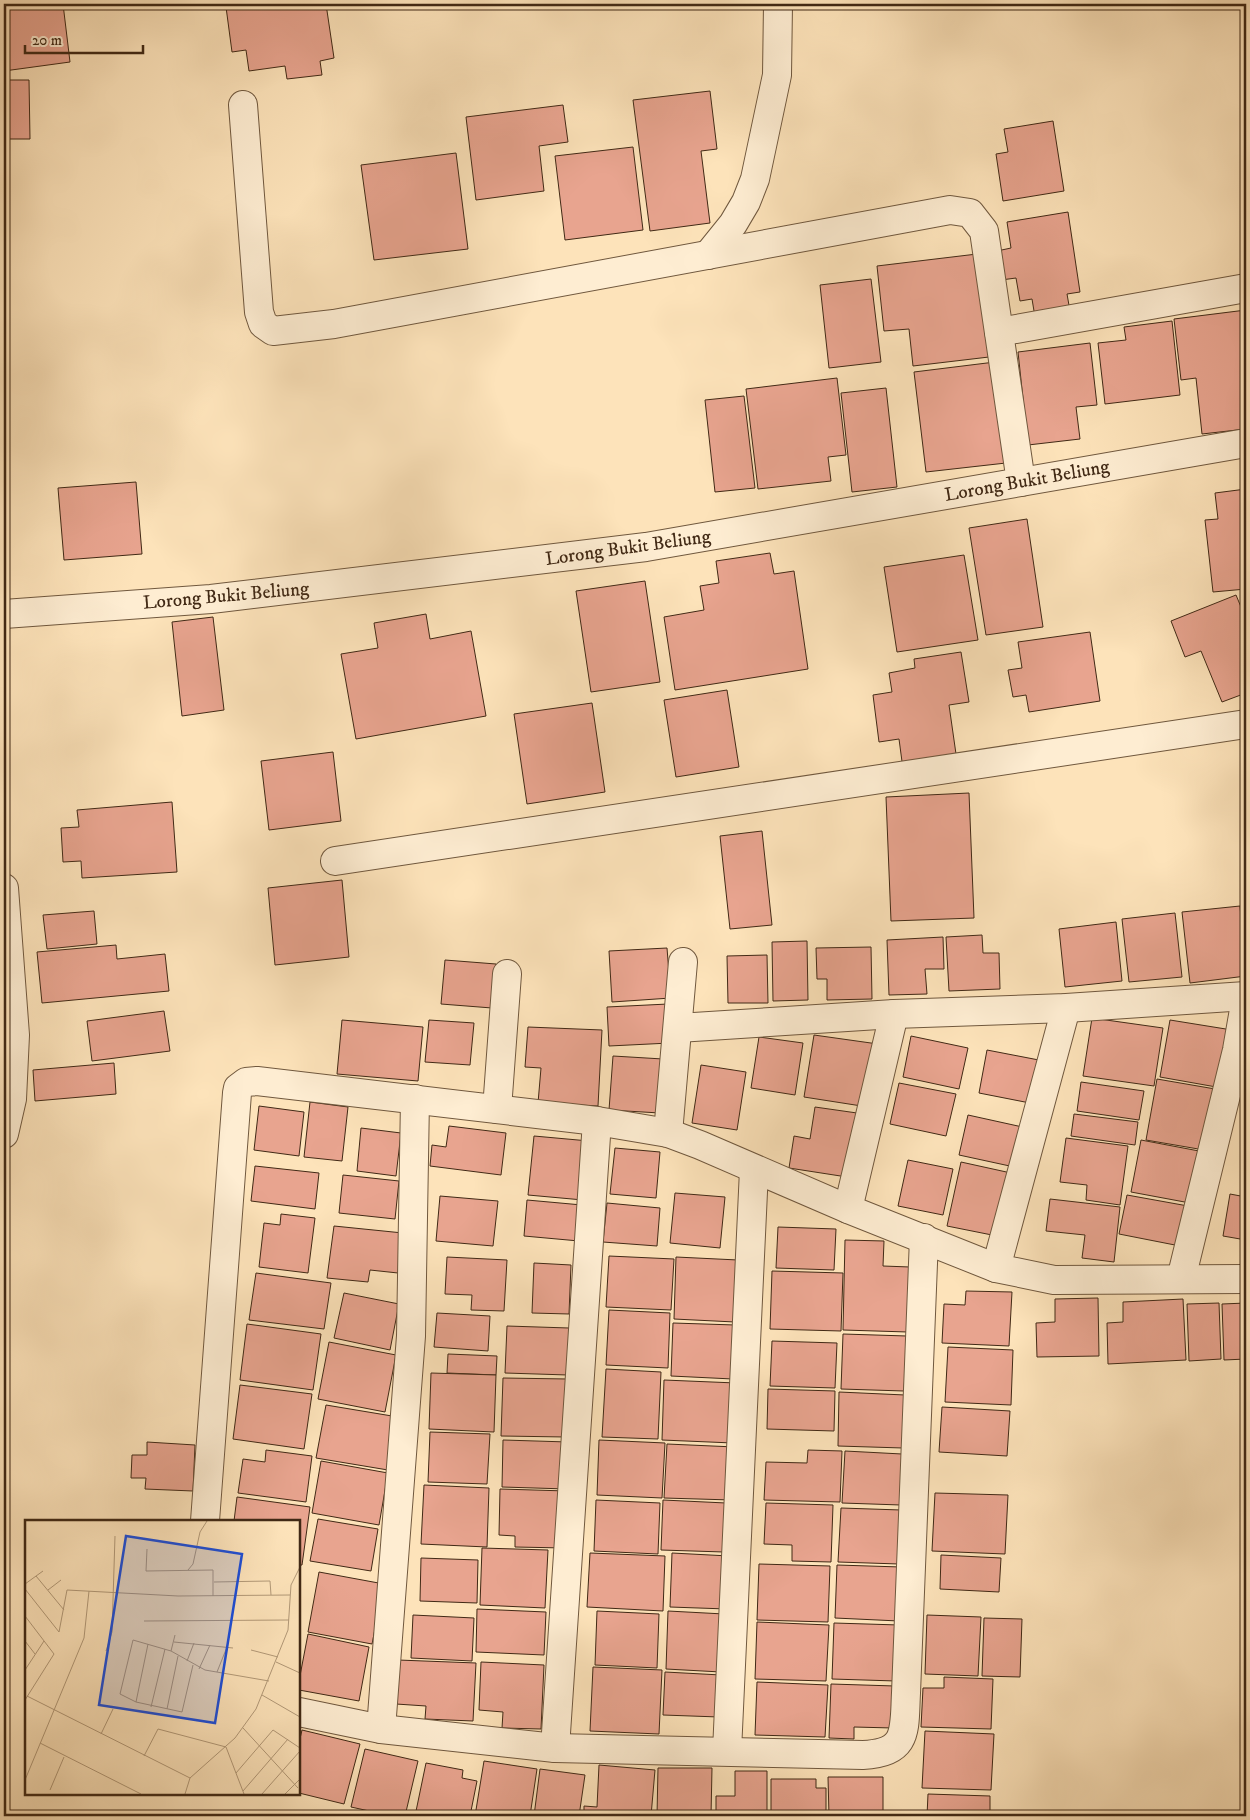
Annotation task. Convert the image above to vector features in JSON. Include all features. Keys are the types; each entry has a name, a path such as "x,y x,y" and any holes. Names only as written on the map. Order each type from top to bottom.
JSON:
{"street":[{"path":"708,255 734,224 746,202 755,179 777,75 778,4"},
{"path":"243,105 259,312 263,324 273,331 334,324 950,210 970,213 984,230 1022,482"},
{"path":"999,332 1246,288"},
{"name":"Lorong Bukit Beliung","path":"4,614 211,599 646,547 1246,443"},
{"path":"335,861 1246,724"},
{"path":"4,888 16,1035 12,1099 4,1134"},
{"path":"668,1133 684,962"},
{"path":"497,1109 508,974"},
{"path":"678,1028 894,1014 1066,1008 1246,997 1237,1050 1181,1279"},
{"path":"996,1268 1066,1008"},
{"path":"848,1209 894,1014"},
{"path":"205,1520 238,1088 246,1082 257,1081 415,1099 597,1121 668,1133 848,1209 996,1268 1054,1280 1246,1279"},
{"path":"381,1729 410,1336 415,1099"},
{"path":"555,1748 597,1121"},
{"path":"727,1751 754,1170"},
{"path":"300,1712 381,1729 555,1748 879,1754 894,1747 904,1729 924,1238"}],"building":[{"path":"4,4 63,4 70,62 4,71"},
{"path":"250,4 326,4 334,58 320,61 322,75 287,79 285,66 249,71 246,50 232,52 226,7"},
{"path":"4,80 29,80 30,139 4,139"},
{"path":"710,91 717,149 701,151 710,223 650,231 633,100"},
{"path":"563,105 568,142 539,146 544,191 476,200 466,117"},
{"path":"1053,121 1064,191 1003,201 996,154 1008,152 1004,129"},
{"path":"633,147 643,230 565,240 555,156"},
{"path":"456,153 468,249 374,260 361,165"},
{"path":"1068,212 1080,292 1067,294 1070,311 1035,317 1032,299 1020,301 1016,278 1001,280 997,251 1011,248 1007,222"},
{"path":"977,254 989,357 913,366 909,329 884,331 877,266"},
{"path":"871,279 881,362 829,368 820,285"},
{"path":"1246,310 1246,429 1202,434 1196,378 1181,380 1174,319"},
{"path":"1172,321 1180,395 1105,404 1098,343 1126,340 1124,327"},
{"path":"1090,343 1097,405 1076,407 1080,439 1028,445 1018,352"},
{"path":"995,362 1006,463 926,472 914,372"},
{"path":"837,378 846,455 828,457 831,481 758,489 746,389"},
{"path":"886,388 897,487 852,492 841,393"},
{"path":"744,396 755,488 715,492 705,400"},
{"path":"136,482 142,554 64,560 58,488"},
{"path":"1246,489 1246,589 1213,592 1205,520 1218,519 1215,493"},
{"path":"1027,519 1043,627 986,635 969,528"},
{"path":"770,553 774,574 794,571 808,669 675,690 664,617 704,610 700,586 719,583 716,561"},
{"path":"964,555 978,640 897,652 884,567"},
{"path":"645,581 660,682 591,692 576,591"},
{"path":"1236,595 1246,619 1246,693 1222,702 1201,651 1185,657 1171,621"},
{"path":"426,614 430,639 471,631 486,716 356,739 341,654 378,648 374,623"},
{"path":"213,617 224,710 182,716 172,622"},
{"path":"1090,632 1100,701 1029,712 1026,695 1013,697 1008,670 1022,668 1018,642"},
{"path":"961,652 969,702 949,705 957,761 903,769 899,739 879,742 873,695 892,692 889,673 915,668 914,659"},
{"path":"727,690 739,767 676,777 664,700"},
{"path":"592,703 605,792 527,804 514,714"},
{"path":"333,752 341,821 269,830 261,761"},
{"path":"969,793 974,918 891,921 886,797"},
{"path":"172,802 177,872 82,878 81,861 63,862 61,828 79,827 77,810"},
{"path":"762,831 772,925 730,929 720,836"},
{"path":"342,880 349,957 275,965 268,888"},
{"path":"1240,906 1246,976 1190,983 1182,912"},
{"path":"94,911 97,944 47,949 43,915"},
{"path":"1175,913 1182,977 1129,982 1122,919"},
{"path":"1116,922 1122,981 1065,987 1059,929"},
{"path":"982,935 983,953 999,953 1000,989 949,991 946,937"},
{"path":"943,937 944,969 925,969 927,994 889,995 887,940"},
{"path":"807,941 808,1000 773,1001 772,942"},
{"path":"116,945 117,959 165,954 169,991 42,1003 37,952"},
{"path":"871,947 872,999 827,1000 827,979 817,979 816,948"},
{"path":"667,948 671,998 612,1002 609,951"},
{"path":"767,955 768,1003 728,1003 727,956"},
{"path":"445,960 496,964 492,1008 441,1004"},
{"path":"668,1004 670,1043 609,1046 607,1007"},
{"path":"164,1011 170,1051 92,1061 87,1021"},
{"path":"1092,1018 1163,1028 1154,1086 1083,1076"},
{"path":"342,1020 423,1027 418,1081 337,1074"},
{"path":"429,1020 474,1023 470,1065 425,1062"},
{"path":"1170,1020 1232,1030 1222,1088 1160,1077"},
{"path":"528,1027 602,1030 598,1106 538,1103 541,1068 525,1067"},
{"path":"814,1035 878,1044 868,1107 804,1097"},
{"path":"911,1036 968,1048 959,1089 903,1077"},
{"path":"759,1037 803,1043 795,1095 751,1088"},
{"path":"987,1050 1044,1061 1035,1104 979,1093"},
{"path":"613,1056 663,1059 660,1113 609,1110"},
{"path":"114,1063 116,1094 35,1101 33,1070"},
{"path":"701,1065 746,1072 737,1130 692,1123"},
{"path":"1157,1079 1221,1090 1210,1151 1146,1140"},
{"path":"1081,1082 1144,1091 1139,1120 1077,1111"},
{"path":"899,1083 956,1094 946,1136 890,1124"},
{"path":"1246,1089 1246,1123 1241,1122"},
{"path":"310,1102 348,1107 342,1161 304,1157"},
{"path":"259,1106 304,1112 299,1156 254,1150"},
{"path":"815,1107 857,1113 847,1177 789,1168 794,1136 810,1139"},
{"path":"1074,1114 1138,1122 1135,1145 1071,1136"},
{"path":"968,1115 1027,1128 1019,1168 959,1155"},
{"path":"449,1126 506,1133 501,1175 430,1166 432,1145 446,1147"},
{"path":"361,1128 401,1133 396,1176 357,1171"},
{"path":"534,1136 589,1141 583,1200 528,1195"},
{"path":"1066,1138 1128,1146 1120,1205 1086,1200 1087,1185 1060,1182"},
{"path":"1141,1140 1199,1151 1190,1203 1131,1192"},
{"path":"615,1148 660,1152 656,1198 610,1194"},
{"path":"908,1160 953,1169 943,1215 898,1206"},
{"path":"961,1162 1011,1173 997,1236 947,1226"},
{"path":"255,1166 319,1173 315,1209 251,1201"},
{"path":"343,1175 399,1181 395,1219 339,1213"},
{"path":"675,1193 725,1197 720,1248 670,1243"},
{"path":"1230,1194 1246,1197 1246,1240 1223,1236"},
{"path":"1127,1195 1188,1206 1180,1246 1119,1234"},
{"path":"440,1196 498,1201 493,1246 436,1241"},
{"path":"1050,1199 1120,1207 1114,1262 1082,1258 1085,1235 1046,1231"},
{"path":"527,1200 582,1205 579,1241 524,1236"},
{"path":"607,1203 660,1208 657,1246 603,1242"},
{"path":"281,1214 315,1218 308,1273 259,1267 264,1223 280,1225"},
{"path":"334,1226 403,1233 398,1273 370,1270 368,1282 327,1278"},
{"path":"778,1227 836,1229 834,1270 776,1268"},
{"path":"845,1240 884,1241 883,1266 910,1267 908,1332 843,1330"},
{"path":"609,1256 674,1259 671,1310 606,1307"},
{"path":"447,1257 507,1260 504,1311 471,1310 472,1295 445,1294"},
{"path":"676,1257 738,1260 735,1322 674,1319"},
{"path":"534,1263 571,1265 569,1314 532,1313"},
{"path":"772,1271 843,1273 841,1331 770,1329"},
{"path":"256,1273 331,1283 324,1329 249,1320"},
{"path":"966,1291 1012,1292 1009,1346 942,1343 944,1304 965,1305"},
{"path":"344,1293 399,1304 390,1350 334,1338"},
{"path":"1098,1298 1099,1356 1037,1357 1036,1323 1055,1322 1055,1299"},
{"path":"1183,1299 1186,1360 1108,1364 1107,1323 1123,1322 1123,1302"},
{"path":"1219,1303 1221,1359 1189,1361 1187,1304"},
{"path":"1246,1303 1246,1359 1224,1360 1222,1304"},
{"path":"609,1310 670,1313 668,1368 606,1365"},
{"path":"437,1313 490,1316 488,1351 434,1347"},
{"path":"673,1323 735,1325 733,1379 671,1376"},
{"path":"247,1324 321,1334 313,1390 240,1380"},
{"path":"507,1326 569,1328 568,1375 505,1373"},
{"path":"843,1334 907,1336 904,1391 841,1389"},
{"path":"772,1341 837,1343 835,1388 770,1386"},
{"path":"329,1342 396,1355 385,1412 318,1399"},
{"path":"948,1347 1013,1350 1011,1405 945,1402"},
{"path":"448,1354 497,1356 496,1375 447,1373"},
{"path":"606,1369 661,1372 658,1439 602,1437"},
{"path":"431,1373 496,1375 494,1432 429,1429"},
{"path":"503,1378 568,1379 566,1437 501,1436"},
{"path":"664,1380 736,1383 733,1443 662,1440"},
{"path":"240,1385 312,1394 304,1449 233,1439"},
{"path":"768,1389 835,1391 834,1431 767,1429"},
{"path":"839,1392 905,1395 903,1448 838,1446"},
{"path":"326,1405 398,1417 388,1470 316,1458"},
{"path":"942,1407 1010,1411 1007,1456 939,1452"},
{"path":"430,1432 490,1434 487,1484 428,1482"},
{"path":"503,1440 568,1442 567,1489 502,1487"},
{"path":"599,1440 665,1443 662,1498 597,1495"},
{"path":"147,1442 195,1445 193,1491 145,1489 146,1478 131,1478 132,1455 147,1455"},
{"path":"667,1444 735,1447 732,1500 664,1498"},
{"path":"266,1450 312,1456 306,1502 238,1493 243,1459 265,1462"},
{"path":"808,1450 842,1451 840,1502 764,1500 766,1462 807,1463"},
{"path":"845,1451 902,1454 901,1505 842,1503"},
{"path":"321,1461 388,1473 379,1525 312,1513"},
{"path":"424,1485 489,1488 487,1547 421,1544"},
{"path":"500,1489 567,1491 565,1548 515,1547 515,1536 499,1535"},
{"path":"935,1493 1008,1495 1005,1554 932,1551"},
{"path":"237,1497 310,1507 302,1565 300,1565 300,1520 234,1520"},
{"path":"596,1500 660,1503 658,1554 594,1551"},
{"path":"663,1500 726,1503 724,1552 661,1550"},
{"path":"766,1503 833,1505 831,1562 792,1561 792,1545 764,1544"},
{"path":"841,1508 901,1510 899,1564 838,1562"},
{"path":"318,1519 378,1529 371,1571 310,1561"},
{"path":"482,1548 548,1550 545,1608 480,1605"},
{"path":"590,1553 665,1556 663,1611 587,1607"},
{"path":"672,1553 729,1556 727,1609 670,1607"},
{"path":"941,1555 1001,1558 999,1592 940,1589"},
{"path":"421,1558 478,1560 477,1603 420,1601"},
{"path":"759,1564 830,1566 828,1622 757,1620"},
{"path":"837,1565 901,1567 899,1621 835,1618"},
{"path":"319,1572 384,1584 372,1644 308,1632"},
{"path":"477,1609 546,1612 544,1655 476,1652"},
{"path":"597,1611 659,1614 657,1668 595,1665"},
{"path":"668,1611 724,1614 721,1672 666,1669"},
{"path":"413,1615 474,1618 472,1661 411,1658"},
{"path":"927,1615 981,1617 978,1676 925,1674"},
{"path":"984,1618 1022,1619 1020,1677 982,1676"},
{"path":"757,1622 829,1625 826,1681 755,1679"},
{"path":"834,1623 899,1625 896,1681 832,1679"},
{"path":"308,1634 369,1647 359,1701 300,1690 300,1676"},
{"path":"398,1660 476,1663 473,1721 425,1719 426,1706 396,1704"},
{"path":"481,1662 544,1665 541,1729 502,1728 503,1712 479,1710"},
{"path":"593,1667 662,1670 659,1734 590,1731"},
{"path":"665,1672 721,1675 719,1717 663,1715"},
{"path":"944,1677 993,1679 991,1729 921,1727 923,1688 944,1688"},
{"path":"757,1682 828,1685 825,1737 755,1735"},
{"path":"831,1684 895,1686 893,1728 854,1727 854,1739 829,1738"},
{"path":"302,1730 360,1744 344,1804 300,1793 300,1739"},
{"path":"925,1731 994,1734 991,1790 922,1788"},
{"path":"365,1749 418,1761 405,1816 392,1816 351,1807"},
{"path":"484,1761 537,1769 530,1816 475,1816"},
{"path":"426,1763 463,1770 462,1778 477,1781 470,1816 415,1816"},
{"path":"599,1765 655,1770 651,1816 584,1816 584,1806 597,1807"},
{"path":"658,1768 712,1768 711,1816 657,1816"},
{"path":"540,1769 585,1775 579,1816 534,1816"},
{"path":"735,1771 767,1771 767,1816 716,1816 716,1796 735,1796"},
{"path":"828,1777 883,1777 883,1816 829,1816"},
{"path":"771,1779 816,1779 816,1788 826,1788 826,1816 771,1816"},
{"path":"928,1794 990,1796 990,1816 927,1816"}]}
